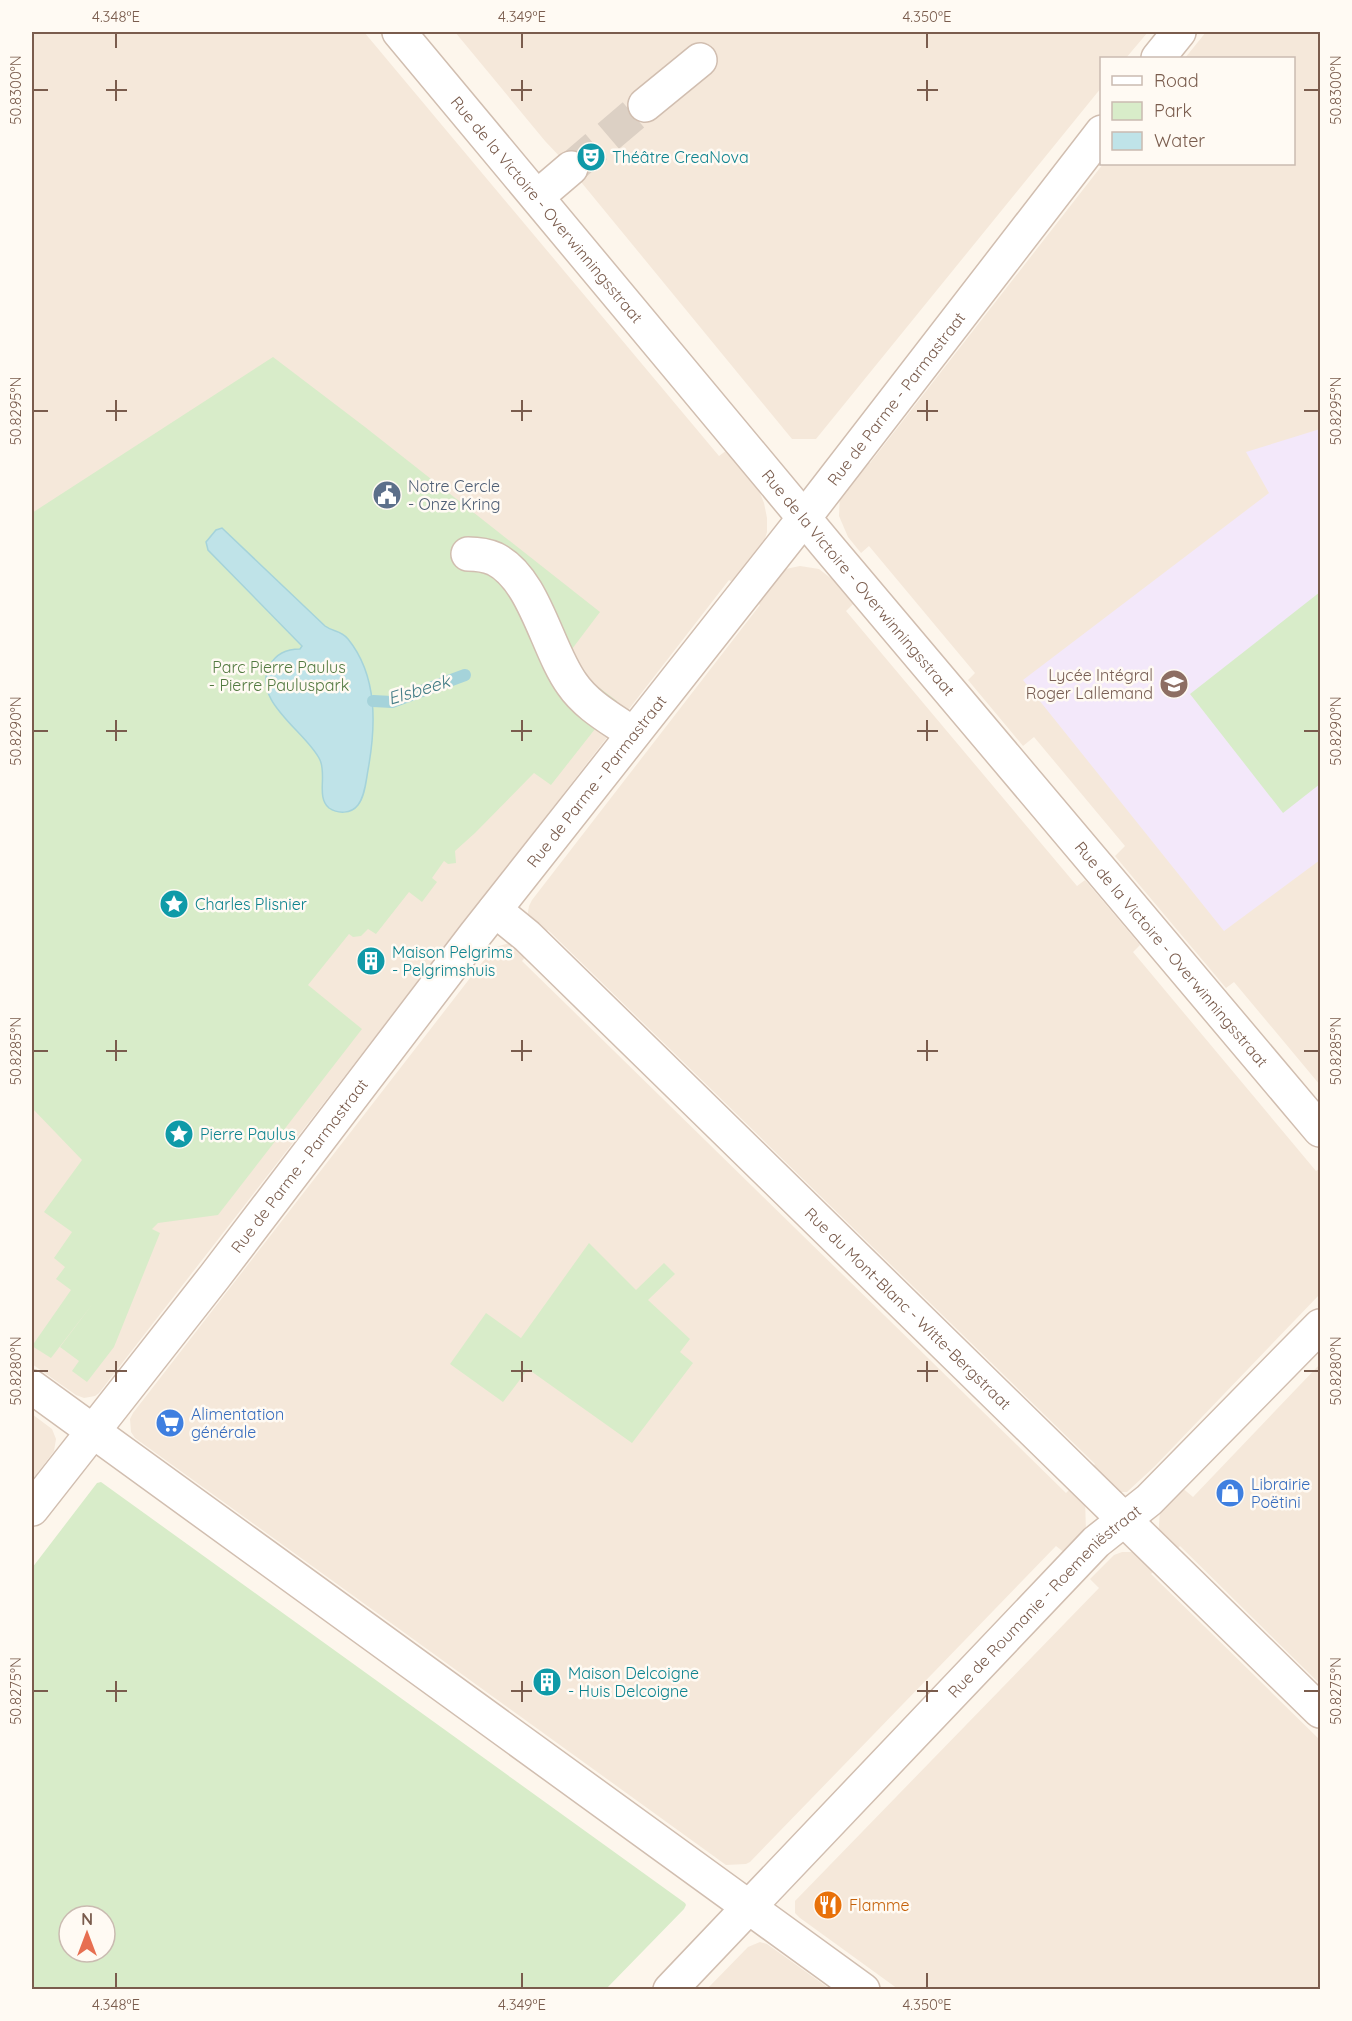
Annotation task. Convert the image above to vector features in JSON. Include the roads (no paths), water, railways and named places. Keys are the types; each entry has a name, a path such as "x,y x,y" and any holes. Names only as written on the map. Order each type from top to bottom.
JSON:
{"street":[{"name":"Rue de la Victoire - Overwinningsstraat","path":"399,32 804,518 1320,1130"},
{"path":"1159,57 1179,32"},
{"path":"645,105 700,60"},
{"name":"Rue de Parme - Parmastraat","path":"32,1509 91,1431 216,1276 495,910 804,518 1100,133"},
{"path":"537,197 571,168"},
{"path":"468,554 495,559 514,574 525,590 571,684 588,703 633,734"},
{"name":"Rue du Mont-Blanc - Witte-Bergstraat","path":"495,910 527,936 1320,1711"},
{"name":"Rue de Roumanie - Roemeniëstraat","path":"670,1989 1096,1542 1149,1500 1320,1326"},
{"path":"32,1387 863,1989"}],"water":[{"path":"222,528 325,626 345,636 358,653 370,685 373,719 371,753 364,793 358,805 352,810 336,811 325,803 320,760 283,716 268,691 266,678 272,661 282,653 300,649 302,646 208,550 206,542 216,530"}],"waterway":[{"name":"Elsbeek","path":"373,701 392,702 465,675"}],"tunnel":[{"path":"571,168 645,105"}],"place":[{"name":"Théâtre CreaNova","path":"591,157"},
{"name":"Notre Cercle - Onze Kring","path":"387,495"},
{"name":"Lycée Intégral Roger Lallemand","path":"1174,684"},
{"name":"Charles Plisnier","path":"174,904"},
{"name":"Maison Pelgrims - Pelgrimshuis","path":"371,961"},
{"name":"Pierre Paulus","path":"179,1134"},
{"name":"Alimentation générale","path":"170,1423"},
{"name":"Librairie Poëtini","path":"1230,1493"},
{"name":"Maison Delcoigne - Huis Delcoigne","path":"547,1682"},
{"name":"Flamme","path":"828,1905"}],"park label":[{"name":"Parc Pierre Paulus - Pierre Pauluspark","path":"279,676"}]}
